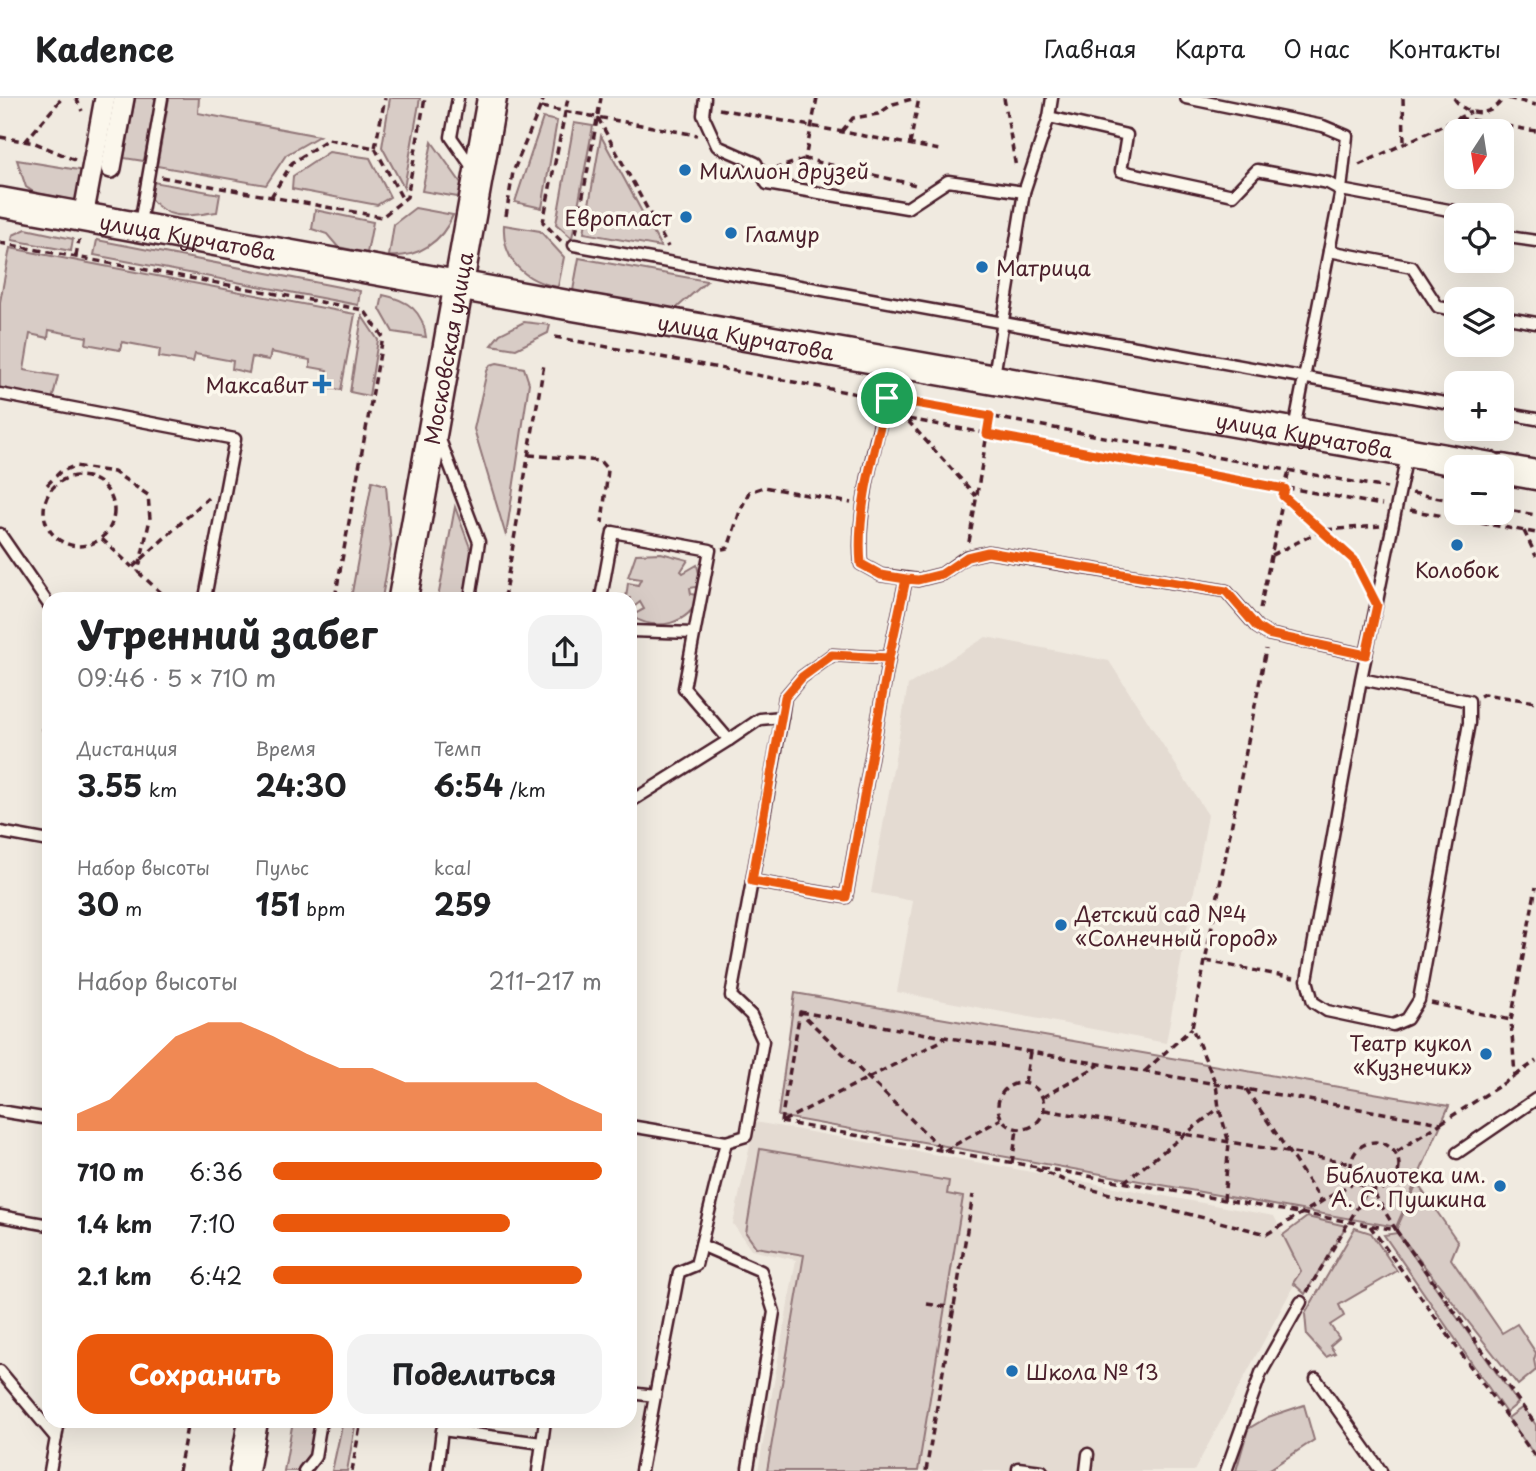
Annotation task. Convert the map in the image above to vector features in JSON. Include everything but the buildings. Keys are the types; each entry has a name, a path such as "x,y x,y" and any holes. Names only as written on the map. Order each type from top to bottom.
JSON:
{"street":[{"path":"102,166 104,98"},
{"path":"83,217 124,98"},
{"name":"Московская улица","path":"403,592 492,98"},
{"name":"улица Курчатова","path":"0,202 459,286 1444,459"},
{"path":"1514,471 1536,475"},
{"path":"244,1471 252,1428"}],"lane":[{"path":"139,228 162,98"},
{"path":"458,98 451,137 478,176"},
{"path":"993,380 1024,192 1049,117 1052,98"},
{"path":"1186,98 1323,126 1347,136 1341,190 1294,432"},
{"path":"705,102 703,115 717,146 756,163 767,184 907,208 948,181 1024,192"},
{"path":"1049,117 1127,135 1121,171 1233,195 1257,170 1328,183 1341,190 1444,209"},
{"path":"1514,238 1536,241"},
{"path":"574,245 1444,403"},
{"path":"1329,251 1412,267 1438,307 1444,308"},
{"path":"1514,319 1536,323"},
{"path":"895,362 863,506 859,540 861,564 881,575 918,580 942,574 967,557 988,552 1226,591 1257,627 1268,634 1366,655"},
{"path":"0,394 235,439 206,592"},
{"path":"1514,415 1536,419"},
{"path":"434,423 480,542 471,592"},
{"path":"1361,679 1469,701 1469,723 1419,1000 1407,1019 1393,1025 1327,1011 1313,1002 1307,980 1361,679 1407,453"},
{"path":"602,592 612,532 710,550 684,688 729,740"},
{"path":"0,534 42,596"},
{"path":"752,881 846,897 906,579"},
{"path":"637,631 694,632"},
{"path":"637,1127 726,1142 746,1136 763,1041 751,1016 731,996 785,697 802,677 832,655 889,658"},
{"path":"637,798 760,719 782,717"},
{"path":"0,832 42,840"},
{"path":"1457,1153 1536,1099"},
{"path":"0,1111 42,1118"},
{"path":"641,1471 679,1272 696,1265 726,1142"},
{"path":"0,1216 42,1224"},
{"path":"701,1245 761,1271 774,1312 748,1468"},
{"path":"1226,1471 1261,1373 1301,1302"},
{"path":"0,1371 42,1421"},
{"path":"1316,1379 1381,1471"},
{"path":"637,1394 655,1396"},
{"path":"48,1428 56,1438"},
{"path":"50,1471 58,1428"},
{"path":"304,1471 315,1457 320,1428"},
{"path":"538,1471 544,1428"},
{"path":"437,1471 442,1430 542,1443"},
{"path":"1086,1471 1088,1454"},
{"path":"1018,1471 1018,1468 1042,1471"}],"path":[{"path":"25,142 62,98"},
{"path":"384,98 375,148 403,200"},
{"path":"148,174 382,217 407,197 425,98"},
{"path":"506,215 513,172 544,98"},
{"path":"568,98 542,222 573,253 601,98"},
{"path":"805,159 817,98"},
{"path":"842,131 853,118 878,114 899,98"},
{"path":"893,104 918,98 910,144"},
{"path":"1004,98 1015,168 1032,171"},
{"path":"1403,98 1404,142"},
{"path":"1454,98 1462,108 1482,113 1493,110 1505,98 1536,105"},
{"path":"705,102 812,126 940,150"},
{"path":"541,107 713,138"},
{"path":"1343,167 1360,165 1471,112"},
{"path":"597,117 670,252"},
{"path":"1459,118 1536,131"},
{"path":"0,137 35,144 81,162 102,166"},
{"path":"271,197 292,163 328,139 375,148"},
{"path":"761,173 805,159 934,190"},
{"path":"0,243 365,310 383,337 336,592"},
{"path":"555,337 873,396 886,403 990,416 1444,499"},
{"path":"505,592 544,364"},
{"path":"873,396 886,403 894,417 1536,533"},
{"path":"967,557 990,416"},
{"path":"907,419 976,497"},
{"path":"529,455 600,461 608,470 602,525 612,532"},
{"path":"47,485 60,472 74,466 114,472 148,495 150,519 138,572"},
{"path":"1257,627 1289,470"},
{"path":"73,476 96,479 112,496 114,520 102,539 92,545 80,547 58,540 50,531 45,521 46,498 61,480 73,476"},
{"path":"133,567 227,480"},
{"path":"710,550 728,548 749,492 764,487 863,506"},
{"path":"1283,496 1354,560 1377,605"},
{"path":"1272,555 1322,530 1387,525 1396,508"},
{"path":"1514,511 1536,515"},
{"path":"1524,531 1536,556"},
{"path":"102,539 160,592"},
{"path":"1224,1200 1229,1143 1219,1108 1216,1084 1192,1028 1268,634"},
{"path":"1469,701 1484,694 1536,702"},
{"path":"1515,1076 1511,1020 1536,887"},
{"path":"1206,961 1307,980"},
{"path":"1419,1000 1511,1020"},
{"path":"800,1012 1441,1123"},
{"path":"800,1012 944,1151"},
{"path":"781,1122 800,1012"},
{"path":"1144,1072 1192,1028"},
{"path":"781,1122 947,1038"},
{"path":"1025,1083 1030,1052"},
{"path":"1395,1153 1536,1061"},
{"path":"1043,1097 1101,1064"},
{"path":"1025,1083 1034,1086 1043,1097 1045,1110 1035,1126 1017,1129 1001,1119 998,1105 1000,1095 1007,1088 1025,1083"},
{"path":"1245,1089 1322,1201"},
{"path":"1124,1182 1219,1108"},
{"path":"1045,1110 1351,1163"},
{"path":"944,1151 1001,1119"},
{"path":"781,1122 1396,1230"},
{"path":"1012,1163 1017,1129"},
{"path":"1368,1143 1386,1144 1395,1153 1399,1168 1397,1177 1382,1189 1371,1189 1356,1181 1351,1163 1360,1147 1368,1143"},
{"path":"1028,1166 1082,1187 1267,1234 1356,1181"},
{"path":"1301,1302 1348,1222 1371,1189"},
{"path":"1371,1189 1396,1230 1536,1425"},
{"path":"926,1471 973,1195"},
{"path":"1370,1226 1536,1458"},
{"path":"927,1304 954,1308"},
{"path":"179,1471 187,1428"},
{"path":"352,1471 360,1428"}],"shaded area":[{"path":"135,98 156,98 144,161 124,158"},
{"path":"169,98 199,98 198,113 319,136 286,155 266,185 157,166"},
{"path":"390,98 420,98 404,188 382,147"},
{"path":"543,118 557,121 542,208 515,202"},
{"path":"574,123 593,126 572,238 556,224"},
{"path":"601,136 661,247 584,233"},
{"path":"432,142 461,183 458,197 422,191"},
{"path":"329,152 370,158 390,197 377,205 292,189 293,176"},
{"path":"17,160 85,171 79,201 35,193 26,187"},
{"path":"153,182 220,194 217,212 180,216 165,211 150,198"},
{"path":"415,208 453,215 442,233 428,246 410,254 389,256 394,224"},
{"path":"315,210 373,222 367,253 338,247 327,234 312,229"},
{"path":"504,225 540,231 564,257 558,287 535,280 517,267 507,249"},
{"path":"26,229 73,239 71,251 12,240 13,235"},
{"path":"97,240 360,291 358,305 94,255"},
{"path":"10,248 355,314 341,390 324,387 327,370 310,367 310,360 271,352 269,360 252,357 249,373 232,369 233,361 195,354 193,362 159,357 160,349 122,342 120,350 86,344 87,337 49,330 48,338 30,334 24,370 58,376 52,400 0,390 0,302"},
{"path":"579,258 707,281 671,313 572,296"},
{"path":"383,295 400,300 413,308 422,320 426,337 393,332 380,309"},
{"path":"362,316 378,340 369,396 350,392"},
{"path":"524,322 550,325 548,333 516,349 491,345 500,334"},
{"path":"497,363 524,368 529,383 506,536 474,429 487,371 490,365"},
{"path":"372,481 386,485 391,546 383,592 352,592"},
{"path":"455,507 472,553 465,592 439,592"},
{"path":"661,553 688,560 681,571 683,573 697,565 702,586 690,588 691,594 700,596 688,614 671,623 661,624 637,619 637,613 644,609 640,602 637,604 637,592 627,592 628,583 638,585 641,579 628,577 636,554"},
{"path":"986,637 1109,661 1208,815 1166,1043 897,992 913,901 871,893 908,685"},
{"path":"795,993 1449,1106 1396,1227 778,1116"},
{"name":"Школа № 13","path":"755,1122 1274,1216 1301,1272 1194,1471 758,1471 796,1260 751,1250 733,1224"},
{"path":"760,1149 949,1181 947,1194 963,1197 918,1471 767,1471 804,1255 756,1247 746,1233"},
{"path":"1417,1183 1458,1242 1451,1259 1502,1333 1517,1324 1536,1353 1536,1370 1518,1385 1396,1230"},
{"path":"1307,1217 1346,1226 1305,1294 1293,1283 1301,1271 1283,1235"},
{"path":"1355,1228 1371,1233 1397,1271 1339,1305 1344,1316 1330,1325 1339,1338 1330,1346 1335,1353 1326,1357 1307,1336 1305,1314"},
{"path":"1397,1233 1518,1403 1506,1413 1384,1235"},
{"path":"1304,1405 1314,1440 1267,1471 1236,1471 1248,1429 1268,1417"},
{"path":"1523,1407 1536,1425 1536,1457 1508,1418"},
{"path":"292,1428 319,1428 313,1456 303,1471 284,1471"},
{"path":"341,1428 355,1428 347,1471 332,1471"}],"place":[{"name":"Миллион друзей","path":"685,170"},
{"name":"Европласт","path":"686,217"},
{"name":"Гламур","path":"731,233"},
{"name":"Матрица","path":"982,267"},
{"name":"Максавит","path":"322,384"},
{"name":"Колобок","path":"1457,545"},
{"name":"Детский сад №4 «Солнечный город»","path":"1061,925"},
{"name":"Театр кукол «Кузнечик»","path":"1486,1054"},
{"name":"Библиотека им. А. С. Пушкина","path":"1500,1186"},
{"name":"Школа № 13","path":"1012,1371"}],"route":[{"path":"887,398 863,506 859,540 861,564 881,575 906,579 889,658 832,655 802,677 785,697 752,881 846,897 906,579 918,580 942,574 967,557 988,552 1226,591 1257,627 1268,634 1366,655 1377,605 1354,560 1283,496 1285,489 987,434 990,416 887,398"}]}
